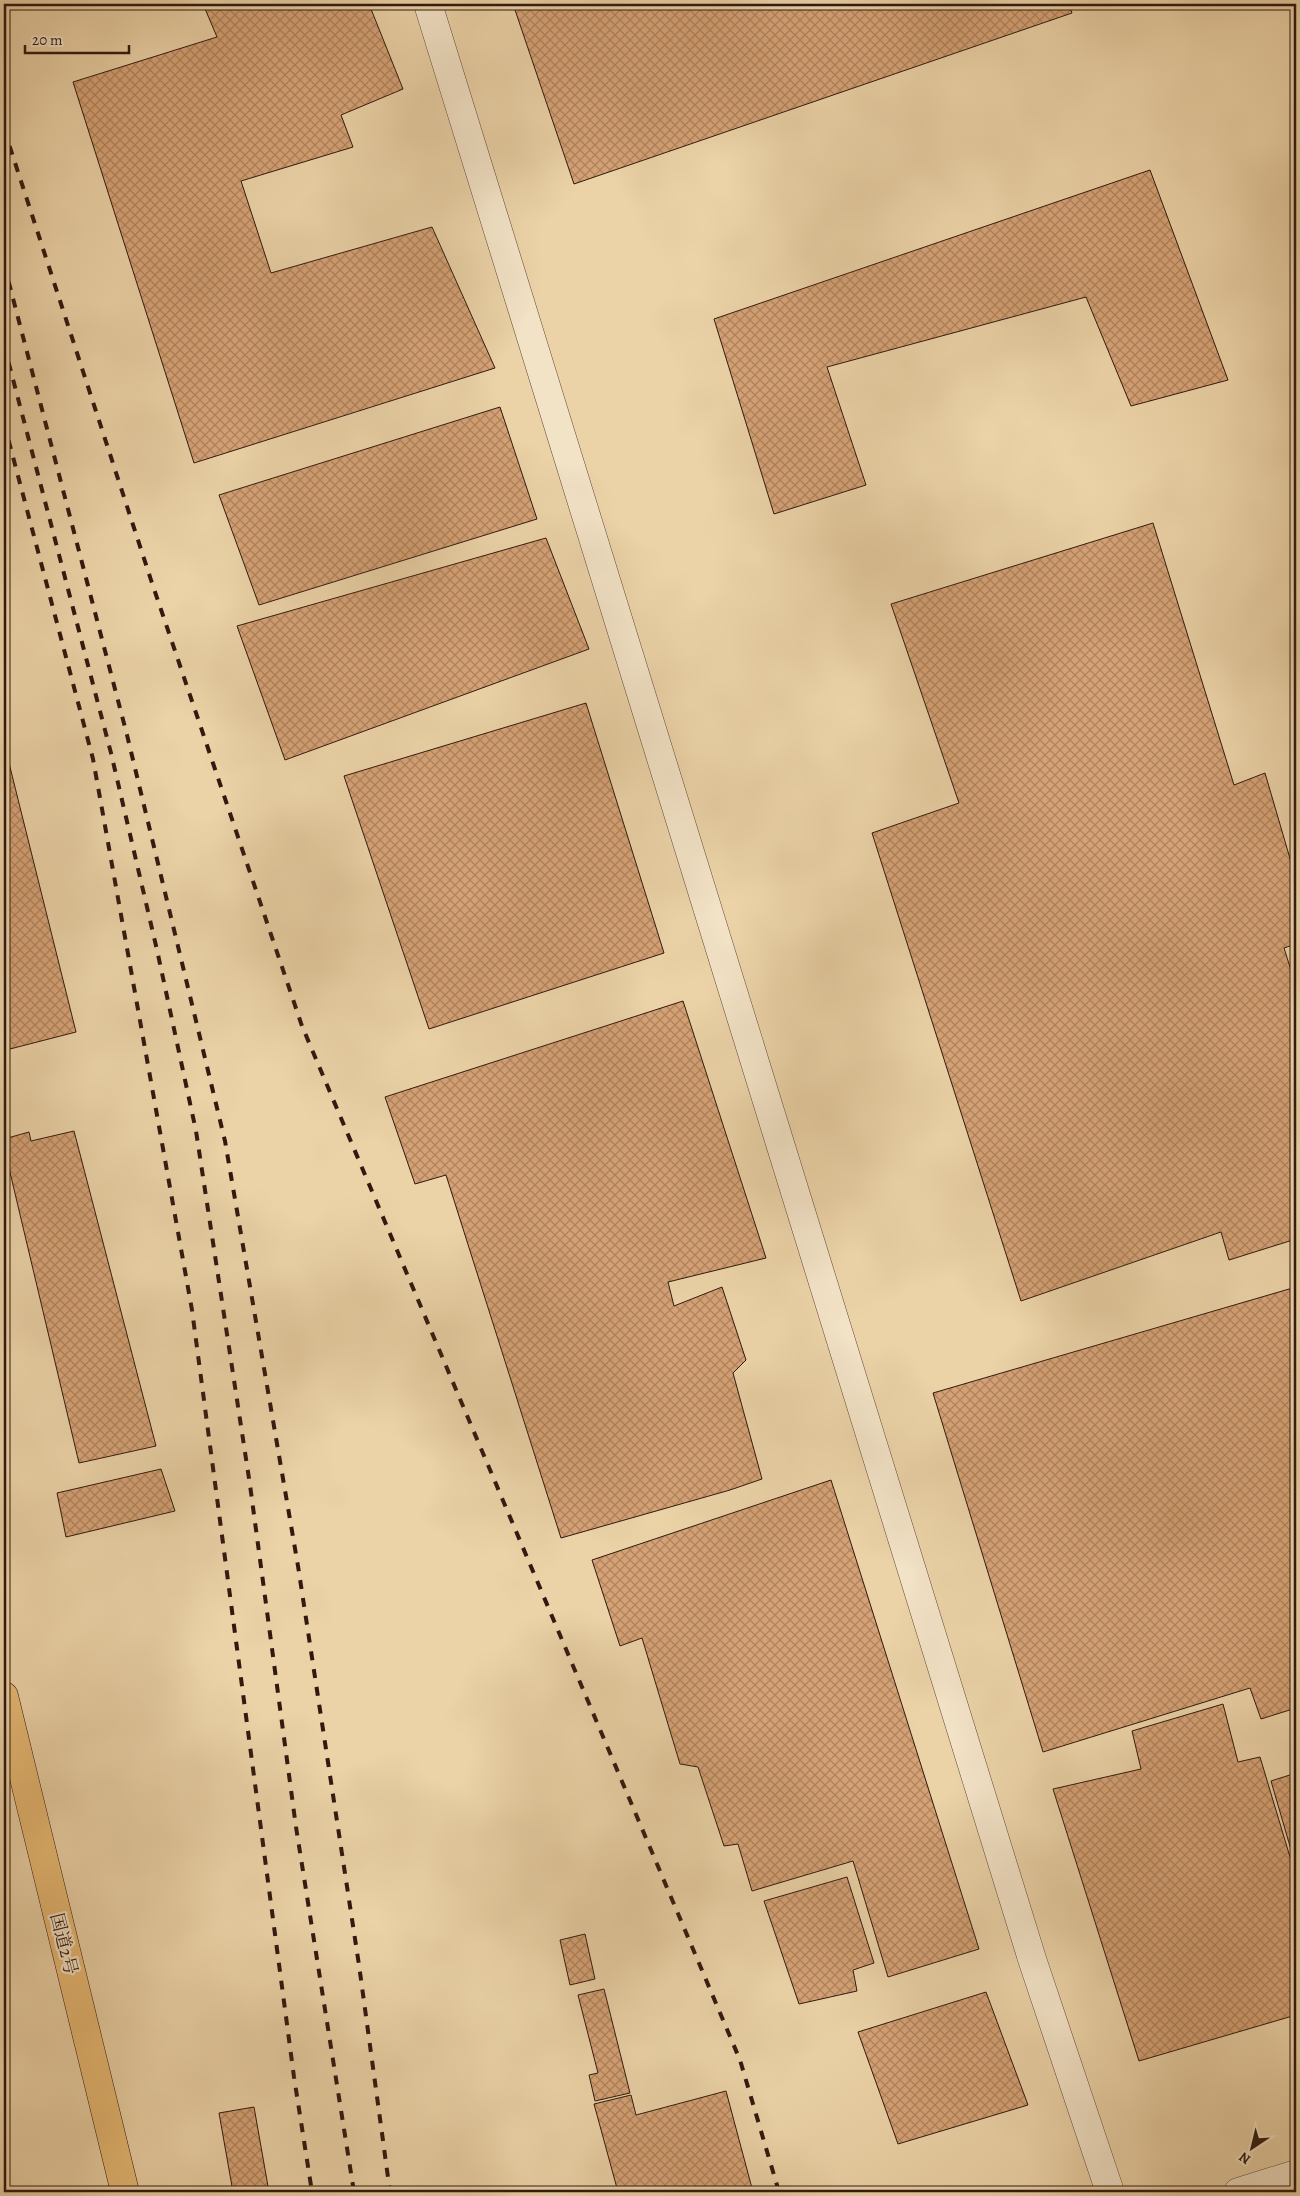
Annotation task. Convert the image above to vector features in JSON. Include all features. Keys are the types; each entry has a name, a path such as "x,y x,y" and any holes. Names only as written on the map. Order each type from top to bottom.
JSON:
{"highway":[{"name":"国道2号","path":"4,1696 12,1766 125,2192"}],"lane":[{"path":"428,4 1029,1950 1110,2192"},
{"path":"1238,2192 1296,2174"}],"building":[{"path":"203,4 369,4 403,89 341,115 353,147 241,181 271,273 432,227 495,368 194,463 73,82 217,37"},
{"path":"513,4 1069,4 1072,13 574,184"},
{"path":"1150,170 1228,380 1131,406 1086,297 827,367 866,485 774,514 714,319"},
{"path":"500,407 537,519 259,605 219,495"},
{"path":"1153,523 1234,785 1265,773 1296,879 1296,944 1284,948 1296,986 1296,1239 1229,1260 1221,1232 1021,1301 872,833 959,803 891,604"},
{"path":"546,538 589,649 285,760 237,626"},
{"path":"586,703 664,953 429,1029 344,776"},
{"path":"4,743 76,1032 10,1049 4,1024"},
{"path":"683,1001 766,1258 668,1282 674,1306 722,1287 746,1360 733,1373 762,1479 730,1490 561,1538 446,1175 415,1184 385,1097"},
{"path":"74,1131 156,1446 79,1463 4,1147 4,1139 29,1132 31,1141"},
{"path":"1296,1287 1296,1708 1261,1719 1250,1688 1043,1752 933,1393"},
{"path":"161,1469 175,1511 66,1537 57,1493"},
{"path":"831,1480 979,1949 888,1977 853,1861 752,1891 738,1844 724,1846 698,1767 680,1764 642,1638 620,1646 592,1560"},
{"path":"1223,1704 1238,1762 1260,1757 1296,1877 1296,2015 1139,2061 1053,1789 1141,1769 1132,1731"},
{"path":"1296,1773 1296,1867 1271,1781"},
{"path":"847,1877 874,1963 853,1970 857,1991 799,2004 764,1901"},
{"path":"585,1934 595,1979 570,1985 560,1940"},
{"path":"604,1989 630,2093 595,2101 589,2075 598,2073 578,1995"},
{"path":"986,1992 1028,2105 898,2144 858,2032"},
{"path":"726,2091 753,2192 618,2192 594,2104 631,2095 636,2115"},
{"path":"254,2107 269,2192 233,2192 219,2113"}],"railway":[{"path":"4,129 151,580 302,1026 740,2060 779,2192"},
{"path":"4,264 127,735 225,1141 298,1566 359,1965 390,2192"},
{"path":"4,345 111,753 157,950 196,1131 250,1485 296,1827 354,2192"},
{"path":"4,423 93,759 192,1310 294,2077 312,2192"}]}
